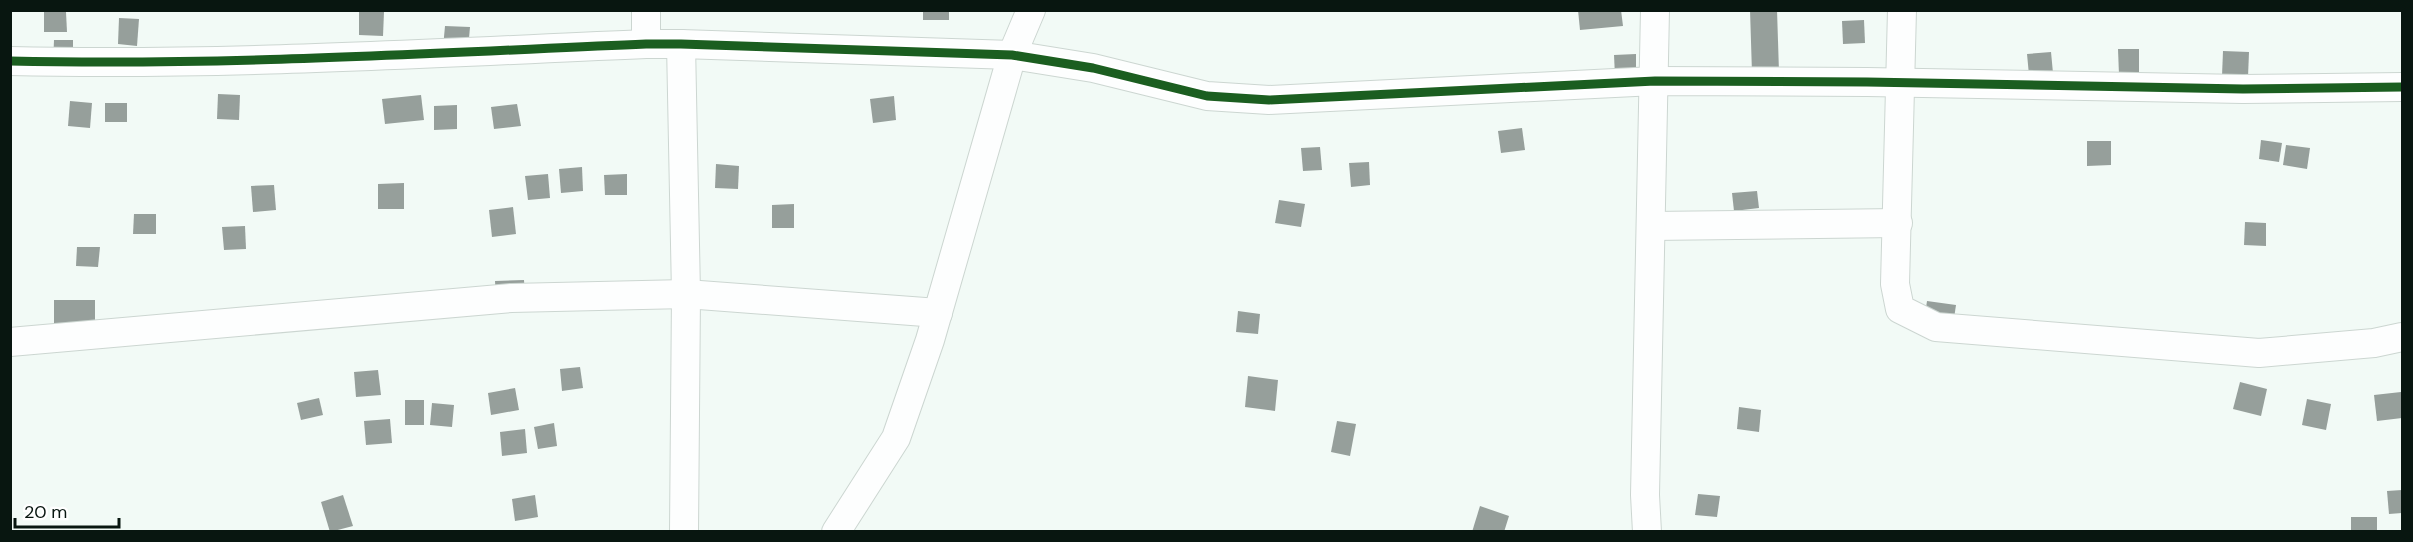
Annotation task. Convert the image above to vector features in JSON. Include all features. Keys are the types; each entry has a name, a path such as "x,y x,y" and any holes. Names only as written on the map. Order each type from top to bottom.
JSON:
{"street":[{"path":"646,10 646,44"},
{"path":"836,531 896,438 938,313 1012,55 1031,10"},
{"path":"1647,531 1645,495 1655,10"},
{"path":"1902,10 1902,83 1895,284 1900,309 1936,327 2259,353 2374,343 2403,337"},
{"path":"681,44 686,294 684,531"},
{"path":"10,61 105,63 284,60 681,44 1012,55 1093,68 1207,96 1269,100 1655,81 2243,89 2403,87"},
{"path":"1652,226 1898,224"},
{"path":"10,342 511,298 686,294 938,313"}],"building":[{"path":"923,10 949,10 949,20 923,20"},
{"path":"1578,10 1621,10 1623,26 1580,30"},
{"path":"1750,10 1777,10 1779,72 1752,73"},
{"path":"359,11 384,12 383,36 359,35"},
{"path":"44,12 66,12 67,32 44,32"},
{"path":"119,18 139,19 137,46 118,44"},
{"path":"1864,20 1865,43 1843,44 1842,21"},
{"path":"445,26 470,27 468,50 443,48"},
{"path":"54,40 73,40 73,64 53,64"},
{"path":"2118,49 2139,49 2139,75 2119,75"},
{"path":"2223,51 2249,52 2248,77 2222,76"},
{"path":"2051,52 2053,73 2029,75 2027,54"},
{"path":"1636,54 1636,75 1615,76 1614,55"},
{"path":"218,94 240,95 239,120 217,119"},
{"path":"421,95 424,120 385,124 382,99"},
{"path":"894,96 896,120 873,123 870,99"},
{"path":"70,101 92,103 90,128 68,126"},
{"path":"105,103 127,103 127,122 105,122"},
{"path":"517,104 521,126 494,129 491,107"},
{"path":"457,105 457,129 434,130 434,106"},
{"path":"1522,128 1525,150 1501,153 1498,131"},
{"path":"2261,140 2282,143 2279,162 2259,159"},
{"path":"2087,141 2111,141 2111,165 2087,166"},
{"path":"2286,145 2310,148 2307,169 2283,165"},
{"path":"1320,147 1322,170 1303,171 1301,148"},
{"path":"1369,162 1370,185 1351,187 1349,163"},
{"path":"716,164 739,166 738,189 715,188"},
{"path":"582,167 583,191 561,193 559,169"},
{"path":"548,174 550,198 528,200 525,176"},
{"path":"627,174 627,195 605,195 604,175"},
{"path":"404,183 404,209 378,209 378,184"},
{"path":"274,185 276,210 253,212 251,186"},
{"path":"1757,191 1759,208 1734,211 1732,193"},
{"path":"1279,200 1305,204 1301,227 1275,223"},
{"path":"794,204 794,228 772,228 772,205"},
{"path":"513,207 516,234 492,237 489,210"},
{"path":"134,214 156,214 156,234 133,234"},
{"path":"2245,222 2266,223 2266,246 2244,245"},
{"path":"245,226 246,249 224,250 222,227"},
{"path":"77,247 100,247 98,267 76,266"},
{"path":"524,280 525,298 496,299 495,281"},
{"path":"54,300 95,300 95,325 54,325"},
{"path":"1927,301 1956,305 1953,325 1924,321"},
{"path":"1238,311 1260,314 1258,334 1236,332"},
{"path":"580,367 583,388 562,391 560,369"},
{"path":"378,370 381,395 356,397 354,372"},
{"path":"1248,376 1278,380 1275,411 1245,407"},
{"path":"2240,382 2267,389 2261,416 2233,409"},
{"path":"515,388 519,410 491,415 488,393"},
{"path":"2401,392 2402,418 2377,421 2374,395"},
{"path":"319,398 323,415 301,420 297,403"},
{"path":"2307,399 2331,404 2326,430 2302,425"},
{"path":"405,400 424,400 424,425 405,425"},
{"path":"432,403 454,405 452,427 430,425"},
{"path":"1739,407 1761,410 1759,432 1737,429"},
{"path":"390,419 392,443 366,445 364,421"},
{"path":"1337,421 1356,424 1350,456 1331,452"},
{"path":"554,423 557,446 538,449 534,427"},
{"path":"525,429 527,453 502,456 500,432"},
{"path":"2402,490 2402,513 2389,514 2387,491"},
{"path":"1698,494 1720,496 1717,517 1695,515"},
{"path":"343,495 353,526 330,532 321,502"},
{"path":"535,495 538,517 515,521 512,499"},
{"path":"1480,506 1509,516 1504,532 1472,532"},
{"path":"2351,517 2377,517 2377,532 2351,532"}],"cycle path":[{"path":"10,61 249,60 681,44 1012,55 1093,68 1207,96 1269,100 1655,81 1867,82 2243,89 2402,87"}]}
